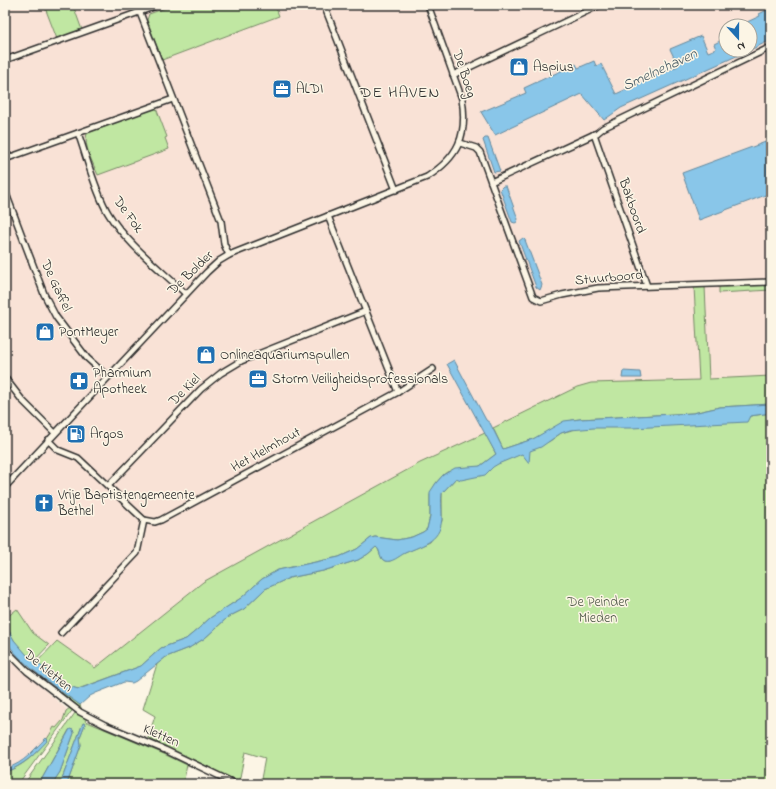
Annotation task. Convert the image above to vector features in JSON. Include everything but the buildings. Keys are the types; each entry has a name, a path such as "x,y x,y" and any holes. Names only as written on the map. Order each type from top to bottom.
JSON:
{"street":[{"name":"De Bolder","path":"5,487 186,294 219,261 229,255 224,244 221,221 137,5"},
{"path":"5,60 159,5"},
{"path":"229,255 396,190 324,5"},
{"name":"De Boeg","path":"396,190 427,177 441,168 452,156 460,142 463,129 464,113 462,99 428,5"},
{"path":"453,75 600,5"},
{"path":"491,182 594,134 603,128 771,47"},
{"path":"5,159 173,99"},
{"name":"De Fok","path":"78,133 100,195 108,212 119,229 186,294"},
{"name":"Bakboord","path":"594,134 647,286"},
{"name":"Stuurboord","path":"460,142 476,148 480,152 533,297 541,301 562,294 598,288 771,282"},
{"name":"De Gaffel","path":"5,191 44,294 56,317 87,358 108,377"},
{"path":"328,216 398,392"},
{"name":"De Kiel","path":"108,486 201,389 221,373 242,361 366,312"},
{"name":"Het Helmhout","path":"144,520 155,522 161,520 398,392 433,369"},
{"path":"5,378 22,400 55,433"},
{"path":"48,440 58,450 78,458 144,520 137,553 61,633"},
{"name":"De Kletten","path":"5,649 27,671 76,710"},
{"name":"Kletten","path":"76,710 105,725 165,750 236,784"}],"shaded area":[{"path":"5,5 771,5 771,383 584,393 441,457 94,673 5,623"},
{"path":"5,654 69,711 43,748 5,777"}],"green space":[{"path":"44,5 73,5 82,30 57,39"},
{"path":"174,5 275,5 279,16 162,60 147,20 149,14"},
{"path":"156,108 167,137 165,138 169,149 98,175 87,149 87,133"},
{"path":"771,284 771,290 719,293 719,286"},
{"path":"705,286 709,379 771,376 771,404 720,407 693,413 572,420 533,439 503,449 493,428 577,387 591,383 699,380 694,287"},
{"name":"De Peinder Mieden","path":"771,413 771,784 260,784 265,758 245,752 239,782 148,738 155,716 143,709 157,664 166,657 189,648 205,638 228,617 244,609 265,589 289,578 323,571 358,560 376,547 382,559 385,561 390,561 430,542 442,521 442,493 456,478 489,467 550,441 561,433 583,427 747,420 750,416"},
{"path":"485,433 496,454 480,466 474,468 460,468 447,472 443,475 436,483 430,495 430,516 427,529 423,532 412,537 397,540 375,537 371,538 357,549 339,557 278,570 262,579 241,598 210,618 186,639 161,648 141,666 78,689 67,686 36,663 57,641 95,668 203,582 420,463"},
{"path":"17,609 33,633 49,645 34,661 20,649 5,624 5,614 7,617"},
{"path":"40,674 80,705 82,710"},
{"path":"70,708 73,710 18,784 5,784 5,772 28,760 40,748 54,727 56,728 63,720 66,711"},
{"path":"75,713 87,718 85,721 187,765 183,784 67,784 81,745 80,737 85,724 83,723 60,784 52,784 60,772 74,733 73,730 69,730 39,784 24,784"}],"water":[{"path":"771,8 771,40 758,46 758,18 756,18 760,16 759,14"},
{"path":"701,36 708,52 716,49 714,44 718,42 718,58 732,58 621,108 604,120 582,94 495,135 481,112 526,93 524,88 576,64 578,68 594,61 596,66 601,64 616,94 678,66 670,49"},
{"path":"488,138 500,171 494,172 483,140"},
{"path":"771,140 771,193 699,220 682,173"},
{"path":"503,186 506,186 518,219 515,223 512,222 500,189"},
{"path":"523,238 542,285 540,290 536,287 519,241"},
{"path":"454,360 503,449 533,439 564,421 693,413 720,407 771,404 771,413 750,416 747,422 632,428 594,428 570,430 561,433 541,447 530,451 529,463 522,454 498,464 485,475 461,480 456,478 442,493 442,515 439,531 436,536 425,544 388,561 383,560 378,548 376,547 358,560 323,571 289,578 265,589 244,609 228,617 205,638 189,648 166,657 136,681 132,683 124,682 96,693 80,705 39,675 18,656 11,647 5,637 5,624 14,640 27,655 67,686 79,689 141,666 161,648 186,639 210,618 241,598 262,579 278,570 339,557 357,549 371,538 375,537 397,540 412,537 423,532 427,529 430,516 430,492 443,475 455,468 480,466 496,454 447,364"},
{"path":"623,371 640,372 641,378 622,378"},
{"path":"83,723 85,724 80,737 81,745 67,784 60,784"},
{"path":"70,729 73,730 74,733 60,772 52,784 39,784"},
{"path":"46,738 48,740 28,759 5,772 5,769 23,760"}],"place":[{"name":"Aspius","path":"519,67"},
{"name":"ALDI","path":"282,89"},
{"name":"PontMeyer","path":"45,332"},
{"name":"Onlineaquariumspullen","path":"206,355"},
{"name":"Storm Veiligheidsprofessionals","path":"258,379"},
{"name":"Pharmium Apotheek","path":"79,381"},
{"name":"Argos","path":"76,434"},
{"name":"Vrije Baptistengemeente Bethel","path":"44,503"}],"district":[{"name":"DE HAVEN","path":"400,93"}],"water label":[{"name":"Smelnehaven","path":"660,70"}]}
